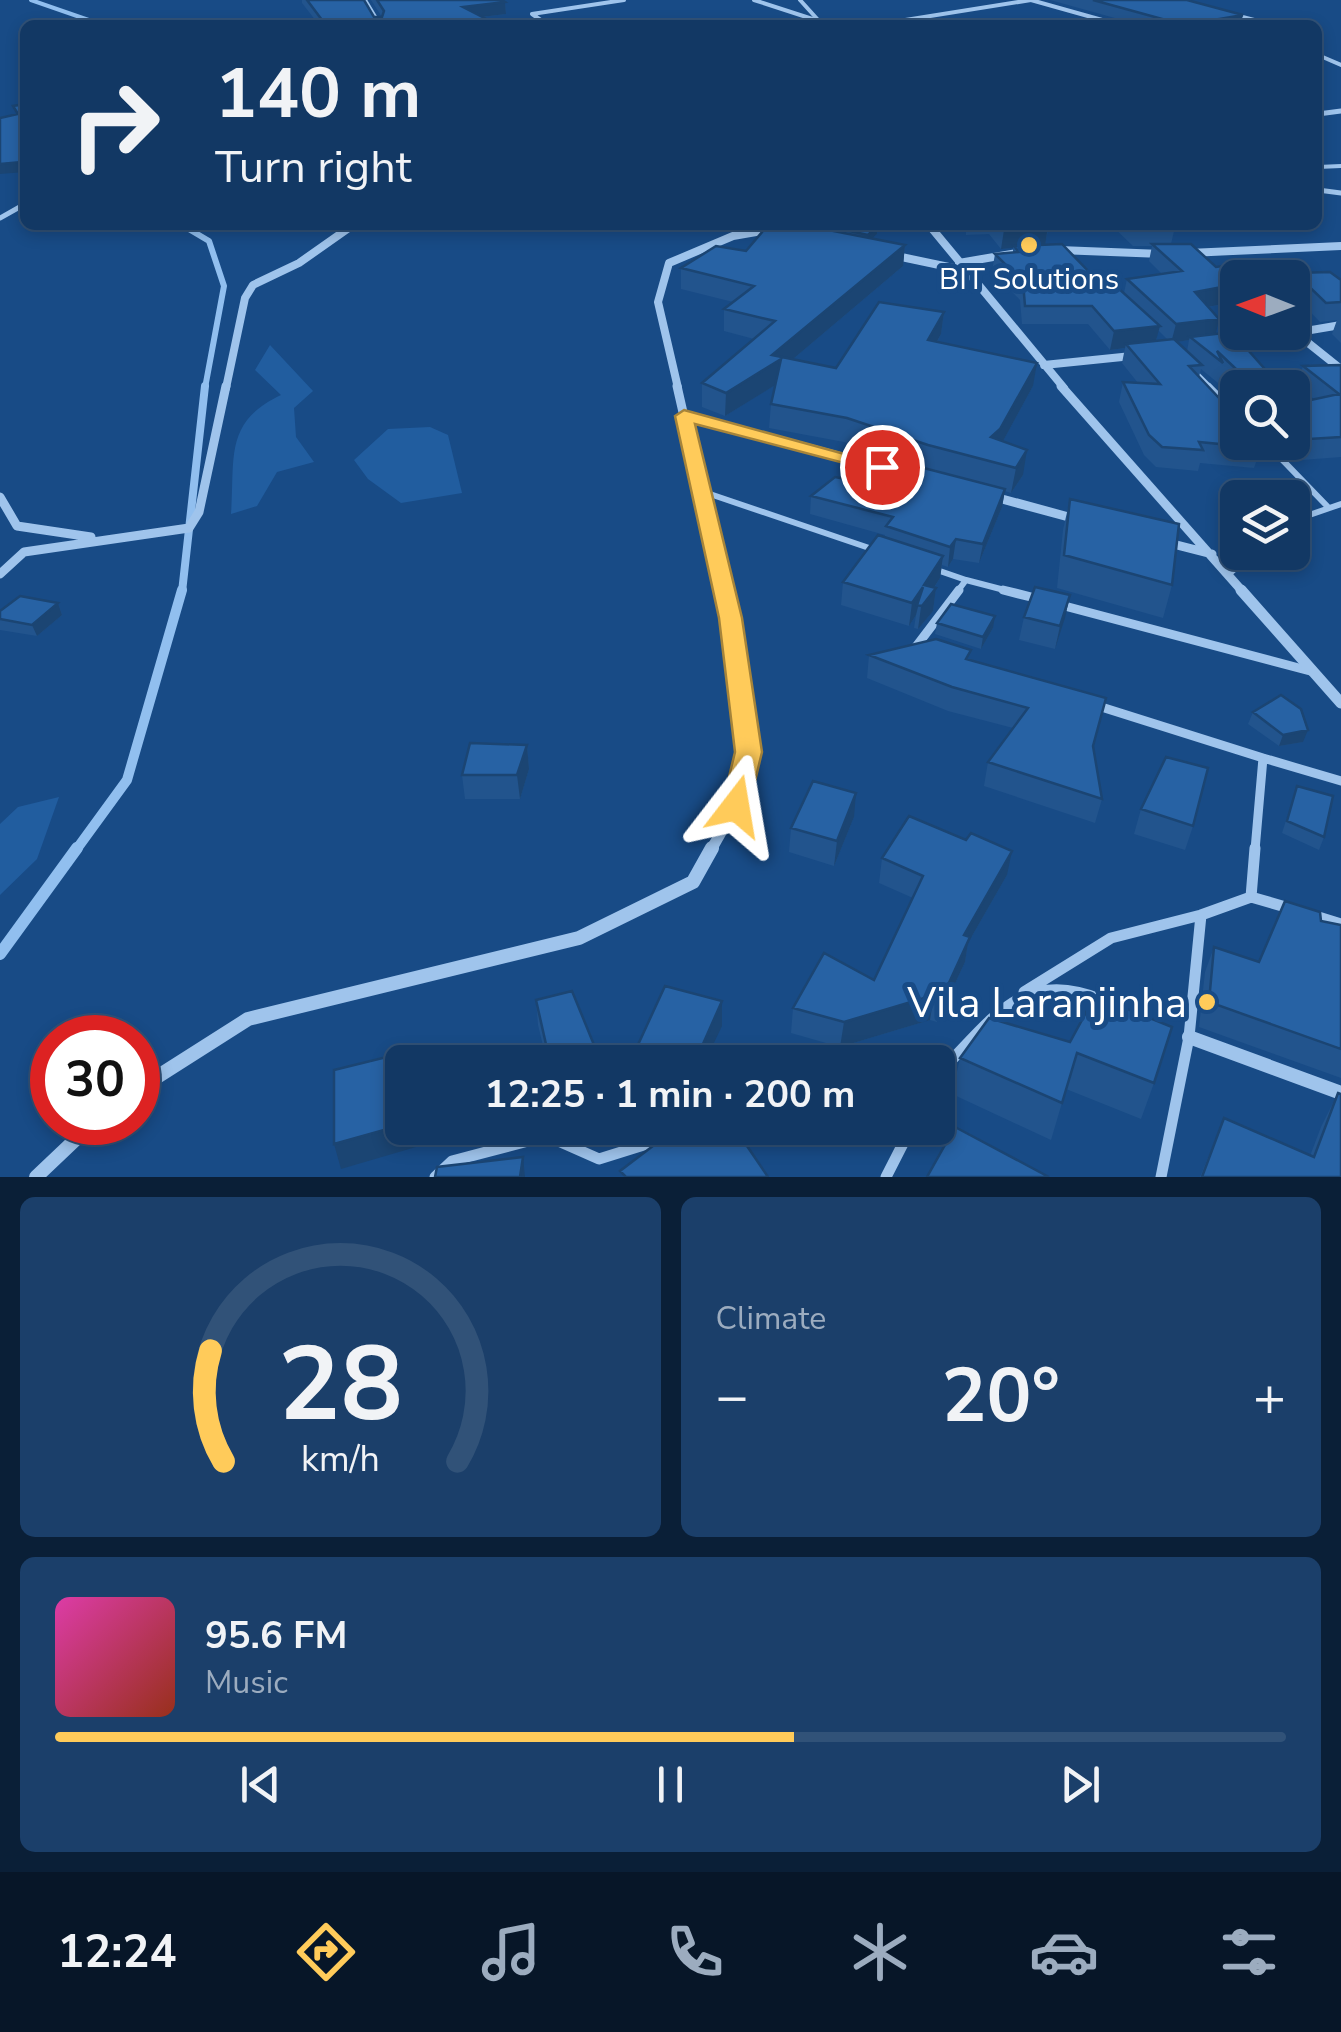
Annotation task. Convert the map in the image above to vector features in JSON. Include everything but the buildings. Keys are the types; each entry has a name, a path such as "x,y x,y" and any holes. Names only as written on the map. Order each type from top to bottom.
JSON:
{"street":[{"path":"541,20 532,14 619,0"},
{"path":"754,0 816,20"},
{"path":"1031,0 1102,20"},
{"path":"1224,12 1255,20"},
{"path":"0,574 24,552 190,528 199,512 245,298 253,285 299,263 346,230"},
{"path":"160,1075 248,1019 578,938 692,882 736,806 749,752 730,618 658,302 669,263 733,236 767,230 800,231"},
{"path":"934,230 1044,366 1341,703"},
{"path":"874,252 962,267 999,253 1059,250 1144,254 1341,246"},
{"path":"1310,331 1341,325"},
{"path":"1310,344 1341,369"},
{"path":"1044,366 1138,356"},
{"path":"684,416 926,479"},
{"path":"983,494 1098,524"},
{"path":"0,496 17,526 84,537 136,536"},
{"path":"1155,540 1212,555"},
{"path":"1189,1037 1341,1092"},
{"path":"36,1177 70,1145"}],"lane":[{"path":"800,0 818,20"},
{"path":"905,20 1031,0"},
{"path":"1188,364 1220,397"},
{"path":"1282,460 1329,508"},
{"path":"702,491 893,556"},
{"path":"1310,515 1341,504"},
{"path":"929,568 1314,672"},
{"path":"1230,574 1234,570"},
{"path":"932,654 914,648 966,580"},
{"path":"1079,700 1341,781"},
{"path":"1251,897 1263,758"},
{"path":"955,1057 1020,994 1110,938 1201,915 1251,897 1341,924"},
{"path":"1161,1177 1189,1037 1201,915"},
{"path":"1020,994 1072,988 1122,1009"},
{"path":"1172,1030 1189,1037"},
{"path":"955,1140 964,1144"},
{"path":"435,1177 452,1161 513,1145"},
{"path":"567,1145 599,1159 644,1145"},
{"path":"886,1177 902,1145"}],"shaded area":[{"path":"270,345 313,391 294,408 296,437 314,462 277,472 257,506 231,514 234,458 241,429 250,417 281,395 255,370"},
{"path":"430,427 448,435 462,493 401,503 368,479 354,460 388,429"},
{"path":"59,797 37,859 0,895 0,824 18,807"}],"waterway":[{"path":"31,0 89,20"},
{"path":"190,230 209,241 224,286 205,388"},
{"path":"182,592 205,386"},
{"path":"76,850 127,780 182,590"},
{"path":"0,954 77,848"}],"place":[{"name":"BIT Solutions","path":"1029,245"},
{"name":"Vila Laranjinha","path":"1207,1002"}],"route":[{"path":"736,806 749,752 730,618 684,416 882,467"}]}
